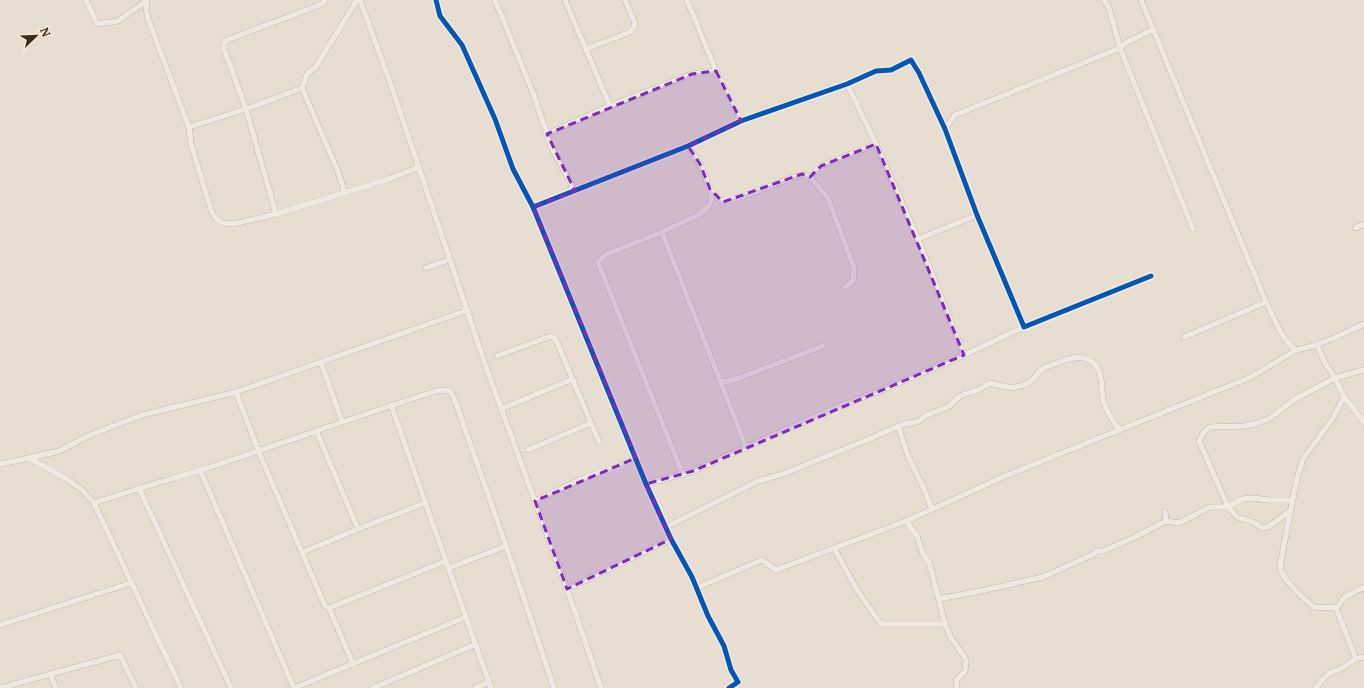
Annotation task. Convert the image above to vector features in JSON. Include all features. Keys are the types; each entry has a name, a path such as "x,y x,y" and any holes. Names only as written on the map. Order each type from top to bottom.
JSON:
{"street":[{"path":"86,0 97,24 118,21 147,1"},
{"path":"276,214 246,109 224,49 224,44 227,40 322,4 325,0"},
{"path":"345,193 337,169 302,88 307,74 315,68 359,0"},
{"path":"359,0 419,167 449,260 468,310 484,364 567,589 601,688"},
{"path":"436,0 440,16 462,45 495,119 513,169 533,207 646,484 708,616 724,646 731,670 741,688"},
{"path":"495,0 533,93 552,148 575,191"},
{"path":"565,0 610,106"},
{"path":"586,49 630,32 634,28 635,23 625,0"},
{"path":"687,0 716,70 741,121"},
{"path":"1104,0 1109,8 1120,48 1193,229"},
{"path":"1141,0 1266,302 1282,335 1289,345 1296,350"},
{"path":"147,1 148,19 189,127 191,144 212,213 217,220 222,223 233,224 276,214 345,193 419,167"},
{"path":"945,129 955,115 1120,48 1127,42 1154,29"},
{"path":"533,207 688,146 741,121 847,84 876,71 891,70 910,60 919,73 945,129 977,215 1024,327"},
{"path":"547,134 610,106 692,74 716,70"},
{"path":"847,84 876,144 918,239 964,355"},
{"path":"189,127 246,109 302,88"},
{"path":"810,177 821,166 876,144"},
{"path":"683,475 598,262 605,255 662,232 698,215 708,207 712,200 710,189 700,164 688,146"},
{"path":"710,189 723,202 752,193 802,174 810,177 828,198 854,268 853,281 845,287"},
{"path":"918,239 977,215"},
{"path":"1355,228 1364,224"},
{"path":"662,232 746,447"},
{"path":"426,268 449,260"},
{"path":"646,484 693,471 830,410 882,390 964,355 1024,327 1151,276"},
{"path":"1184,337 1266,302"},
{"path":"0,464 59,451 90,435 142,415 236,392 468,310"},
{"path":"696,588 762,560 776,570 906,521 1005,476 1251,377 1296,350 1317,345 1364,324"},
{"path":"497,356 551,336 556,340 598,442"},
{"path":"1317,345 1324,362 1336,378 1344,397 1364,422"},
{"path":"720,381 726,382 740,378 823,346"},
{"path":"666,527 758,481 783,474 898,426 919,421 925,416 950,406 965,393 980,389 990,383 1006,388 1014,388 1030,383 1041,370 1068,359 1078,357 1089,360 1096,366 1102,378 1104,401 1108,412 1119,429"},
{"path":"321,363 342,421"},
{"path":"1290,512 1268,527 1262,528 1253,522 1236,517 1228,506 1199,441 1204,432 1210,427 1244,426 1270,418 1295,399 1336,378 1364,370"},
{"path":"501,409 572,379"},
{"path":"94,503 138,488 200,470 391,405 445,389 452,393 554,688"},
{"path":"236,392 258,450 325,606 329,608 353,664"},
{"path":"1336,608 1314,607 1300,595 1283,575 1280,565 1292,500 1297,478 1304,459 1333,418 1344,397"},
{"path":"391,405 490,685 475,688"},
{"path":"528,450 591,423"},
{"path":"898,426 908,456 932,509"},
{"path":"316,430 358,529"},
{"path":"29,458 65,478 81,489 94,503 130,583 181,688"},
{"path":"534,501 586,477 618,467 636,458"},
{"path":"200,470 294,688 466,617"},
{"path":"138,488 231,688"},
{"path":"939,599 1043,577 1094,554 1096,551 1103,551 1133,538 1166,521 1179,523 1210,507 1228,506 1242,499 1254,498 1268,500 1292,500"},
{"path":"303,552 425,503"},
{"path":"1166,512 1166,521"},
{"path":"906,521 917,536 923,554 929,562 945,624 951,638 966,661 965,671 956,682 957,688"},
{"path":"567,589 671,539"},
{"path":"448,568 506,546"},
{"path":"834,548 857,590 881,624 945,624"},
{"path":"329,608 446,561"},
{"path":"0,625 130,583"},
{"path":"1336,608 1345,597 1364,587"},
{"path":"1336,608 1356,659"},
{"path":"373,688 476,644"},
{"path":"0,688 120,655 136,688"},
{"path":"1316,688 1330,673 1340,669 1356,659 1364,657"},
{"path":"50,674 56,688"},
{"path":"729,688 738,682"}],"highlighted area":[{"path":"716,71 741,121 688,146 700,164 710,189 723,202 802,174 810,177 821,166 876,144 964,355 693,471 646,484 671,539 567,589 535,501 636,458 533,207 575,191 547,134 692,74"}],"cycle path":[{"path":"436,0 440,16 462,45 495,119 513,169 533,207 646,484 671,539 692,577 708,616 724,646 731,670 738,682 729,688"},
{"path":"533,207 688,146 741,121 847,84 876,71 891,70 911,60 919,73 945,129 977,215 1024,327 1151,276"}]}
